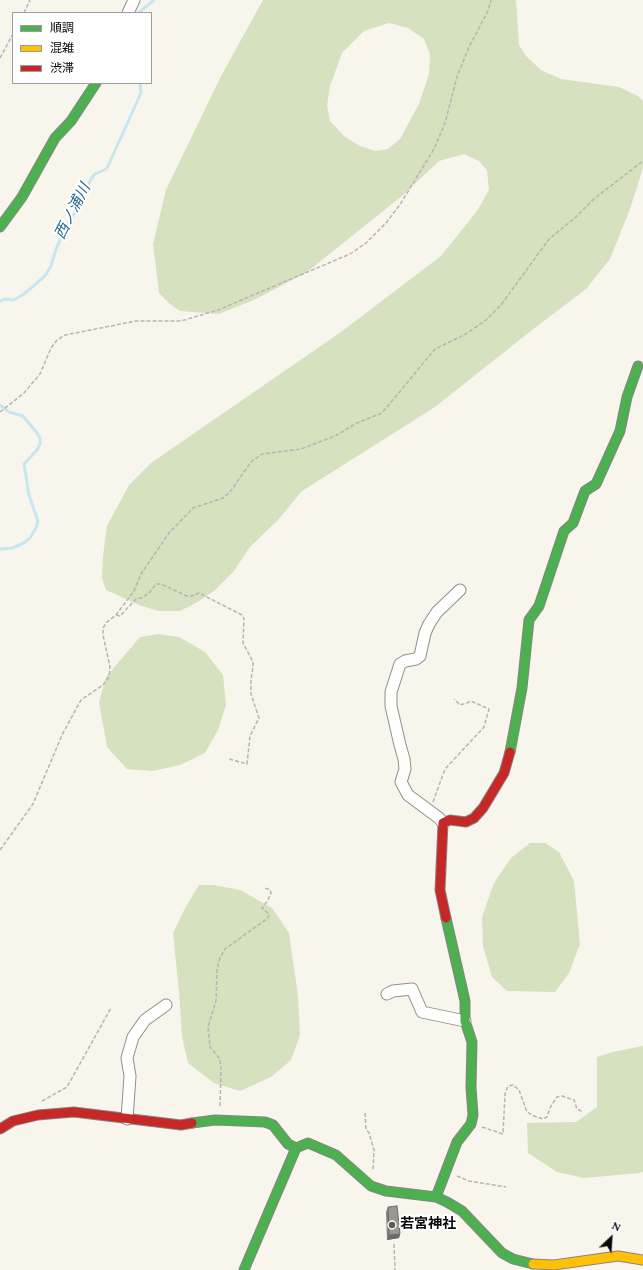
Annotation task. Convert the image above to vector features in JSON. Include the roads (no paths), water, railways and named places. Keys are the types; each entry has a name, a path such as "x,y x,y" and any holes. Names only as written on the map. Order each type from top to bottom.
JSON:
{"street":[{"path":"128,12 134,0"},
{"path":"0,227 22,197 55,138 72,121 95,84"},
{"path":"443,823 450,820 466,822 474,818 483,808 504,773 509,757 522,688 529,620 539,606 564,531 573,523 584,491 596,484 620,431 627,397 638,366"},
{"path":"436,1197 458,1142 471,1124 473,1115 471,1087 472,1042 465,1022 465,1001 440,890 443,823 439,818 408,795 401,782 405,769 404,759 391,706 391,692 400,664 405,661 416,659 420,656 425,633 429,624 437,612 460,590"},
{"path":"387,994 394,991 412,989 422,1012 465,1022"},
{"path":"127,1119 130,1076 127,1058 133,1037 145,1020 166,1005"},
{"path":"0,1129 13,1121 38,1115 74,1112 181,1125 215,1120 265,1122 273,1126 288,1144 296,1148"},
{"path":"244,1270 296,1148 308,1143 336,1155 371,1186 386,1192 436,1197 462,1211 502,1253 513,1259 533,1264 554,1265 618,1256 643,1260"}],"waterway":[{"name":"西ノ浦川","path":"139,12 154,0"},
{"name":"西ノ浦川","path":"0,301 5,299 14,300 24,294 45,276 51,266 56,249 67,225 80,205 91,179 95,174 106,169 108,166 141,93 140,84"},
{"name":"西ノ浦川","path":"0,405 9,412 23,416 40,438 40,444 37,450 24,464 29,495 38,521 36,528 30,538 22,544 12,548 0,549"}],"place":[{"name":"若宮神社","path":"392,1225"}]}
